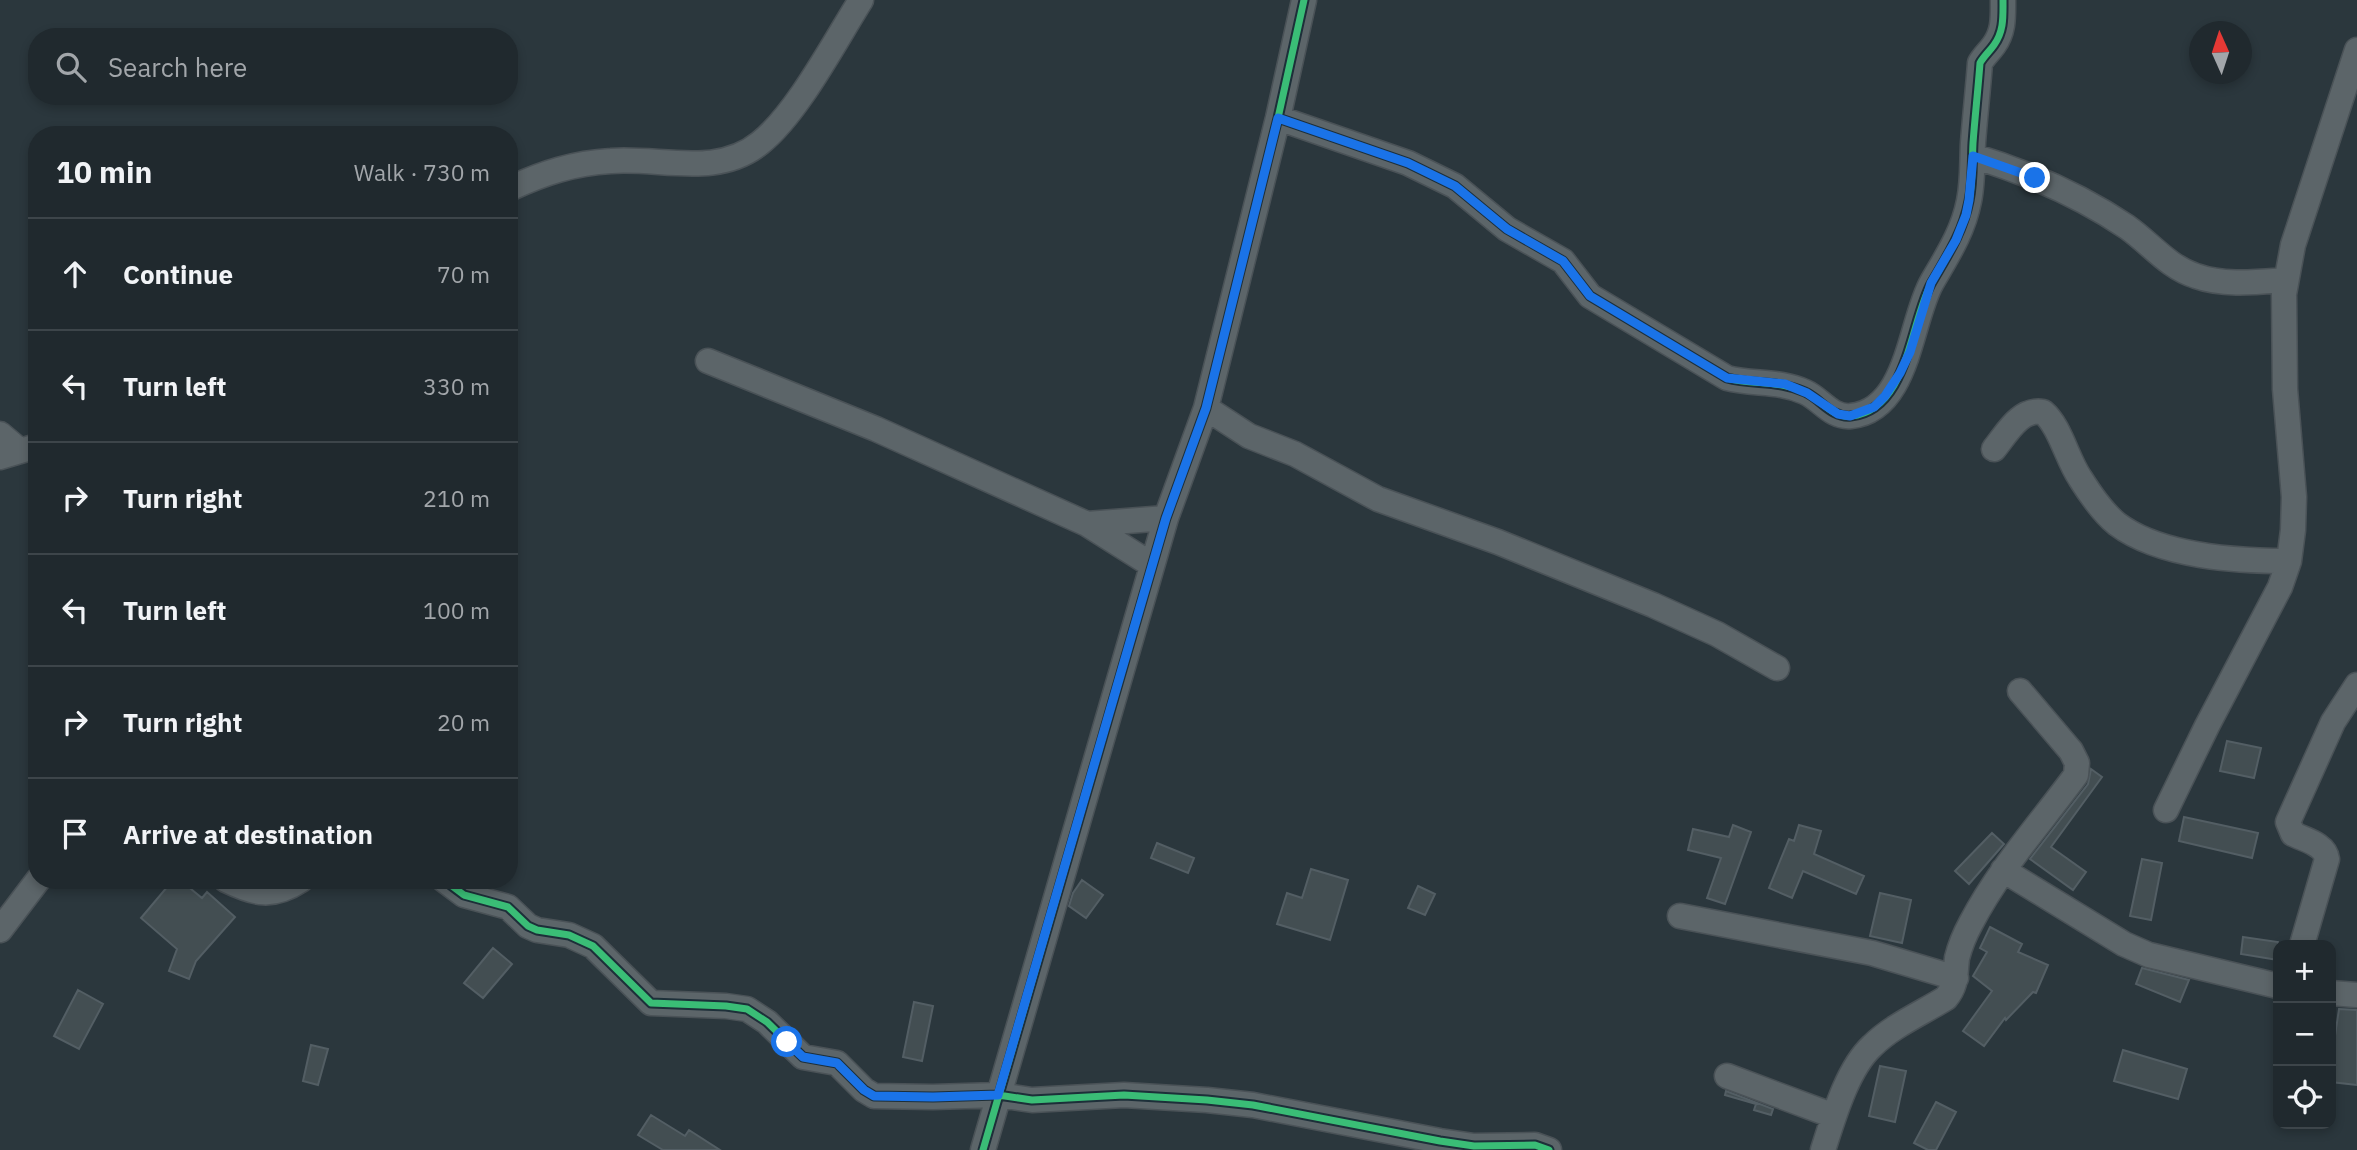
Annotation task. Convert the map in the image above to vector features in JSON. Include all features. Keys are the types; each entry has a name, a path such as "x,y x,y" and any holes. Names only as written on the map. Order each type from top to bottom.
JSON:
{"street":[{"path":"518,185 561,167 587,163 634,159 702,164 724,161 744,154 761,143 785,117 861,0"},
{"path":"983,1150 1166,518 1206,408 1278,118 1304,0"},
{"path":"1278,118 1408,163 1455,186 1507,229 1563,261 1590,296 1727,378 1785,384 1807,393 1838,414 1850,416 1874,407 1900,373 1910,352 1931,283 1956,240 1966,215 1980,63 1999,38 2003,28 2003,0"},
{"path":"2166,810 2280,587 2289,561 2294,496 2285,389 2283,326 2286,280 2302,218 2357,50"},
{"path":"1973,156 2035,178 2106,214 2128,228 2166,260 2198,277 2220,281 2286,280"},
{"path":"708,361 876,429 1087,524 1152,565"},
{"path":"1206,408 1249,436 1294,454 1378,499 1498,542 1628,594 1717,634 1777,668"},
{"path":"1994,449 2017,421 2032,412 2043,412 2053,424 2084,485 2096,502 2117,523 2136,535 2194,553 2234,559 2289,561"},
{"path":"0,434 19,451"},
{"path":"1087,524 1166,518"},
{"path":"2303,940 2327,859 2322,848 2293,834 2288,822 2333,722 2357,685"},
{"path":"1823,1150 1834,1116 1856,1066 1872,1046 1946,998 1956,978 1960,944 2003,870 2076,775 2077,764 2071,751 2020,691"},
{"path":"2003,870 2123,944 2149,955 2273,985"},
{"path":"0,930 31,889"},
{"path":"246,889 263,894 283,889"},
{"path":"456,889 464,895 508,907 528,926 537,930 569,935 593,946 651,1003 737,1007 758,1015 803,1057 837,1063 864,1090 874,1096 998,1095 1032,1100 1124,1095 1207,1100 1254,1105 1474,1146 1535,1145 1549,1150"},
{"path":"1680,916 1872,953 1956,978"},
{"path":"2336,993 2357,995"},
{"path":"1727,1076 1834,1116"}],"building":[{"path":"2227,741 2261,748 2254,778 2220,771"},
{"path":"2091,769 2102,777 2051,847 2086,872 2073,890 2030,859 2088,784"},
{"path":"2184,817 2258,833 2252,858 2179,841"},
{"path":"1733,825 1751,832 1725,904 1707,898 1721,858 1688,850 1693,829 1729,837"},
{"path":"1799,825 1821,831 1814,854 1864,876 1856,894 1803,871 1792,898 1769,888 1789,839 1794,841"},
{"path":"1992,833 2004,844 1969,884 1955,871"},
{"path":"1157,843 1194,858 1188,873 1151,858"},
{"path":"2142,859 2162,863 2151,920 2130,916"},
{"path":"1311,869 1348,880 1330,940 1277,924 1287,893 1302,898"},
{"path":"1082,880 1103,895 1086,918 1069,906 1073,893"},
{"path":"1418,886 1435,894 1425,915 1408,908"},
{"path":"165,889 191,889 202,898 207,892 235,917 196,961 189,979 169,971 177,949 141,918"},
{"path":"1880,893 1911,900 1902,943 1870,936"},
{"path":"1990,927 2022,944 2018,952 2048,965 2036,993 2033,992 2006,1020 2005,1018 1984,1046 1963,1031 1992,991 1973,976 1987,952 1980,948"},
{"path":"2243,937 2273,941 2273,959 2241,954"},
{"path":"493,948 512,964 483,998 464,983"},
{"path":"2142,968 2189,980 2180,1002 2136,984"},
{"path":"78,990 103,1004 79,1049 54,1036"},
{"path":"914,1002 933,1006 922,1061 903,1057"},
{"path":"2339,1009 2357,1010 2357,1085 2336,1083 2336,1029"},
{"path":"311,1045 328,1049 318,1085 303,1081"},
{"path":"2123,1050 2187,1069 2178,1099 2114,1081"},
{"path":"1880,1066 1906,1071 1895,1122 1869,1116"},
{"path":"1726,1091 1773,1109 1771,1115 1754,1110 1756,1104 1725,1095"},
{"path":"1936,1102 1956,1112 1936,1150 1928,1150 1914,1143"},
{"path":"651,1115 685,1136 689,1130 720,1150 663,1150 638,1135"}],"cycle path":[{"path":"983,1150 1166,518 1206,408 1278,118 1304,0"},
{"path":"1278,118 1408,163 1455,186 1507,229 1563,261 1590,296 1727,378 1795,388 1811,395 1838,414 1851,416 1870,410 1885,398 1896,381 1925,298 1963,223 1971,187 1980,63 2000,34 2003,0"},
{"path":"456,889 464,895 508,907 528,926 537,930 569,935 593,946 651,1003 747,1009 767,1022 803,1057 837,1063 864,1090 874,1096 998,1095 1032,1100 1124,1095 1207,1100 1253,1105 1474,1146 1535,1145 1549,1150"}],"route":[{"path":"787,1042 803,1057 837,1063 864,1090 874,1096 998,1095 1166,518 1206,408 1278,118 1408,163 1455,186 1507,229 1563,261 1590,296 1727,378 1785,384 1807,393 1829,410 1850,416 1874,407 1885,396 1910,352 1931,283 1956,240 1966,215 1973,156 2035,178"}]}
